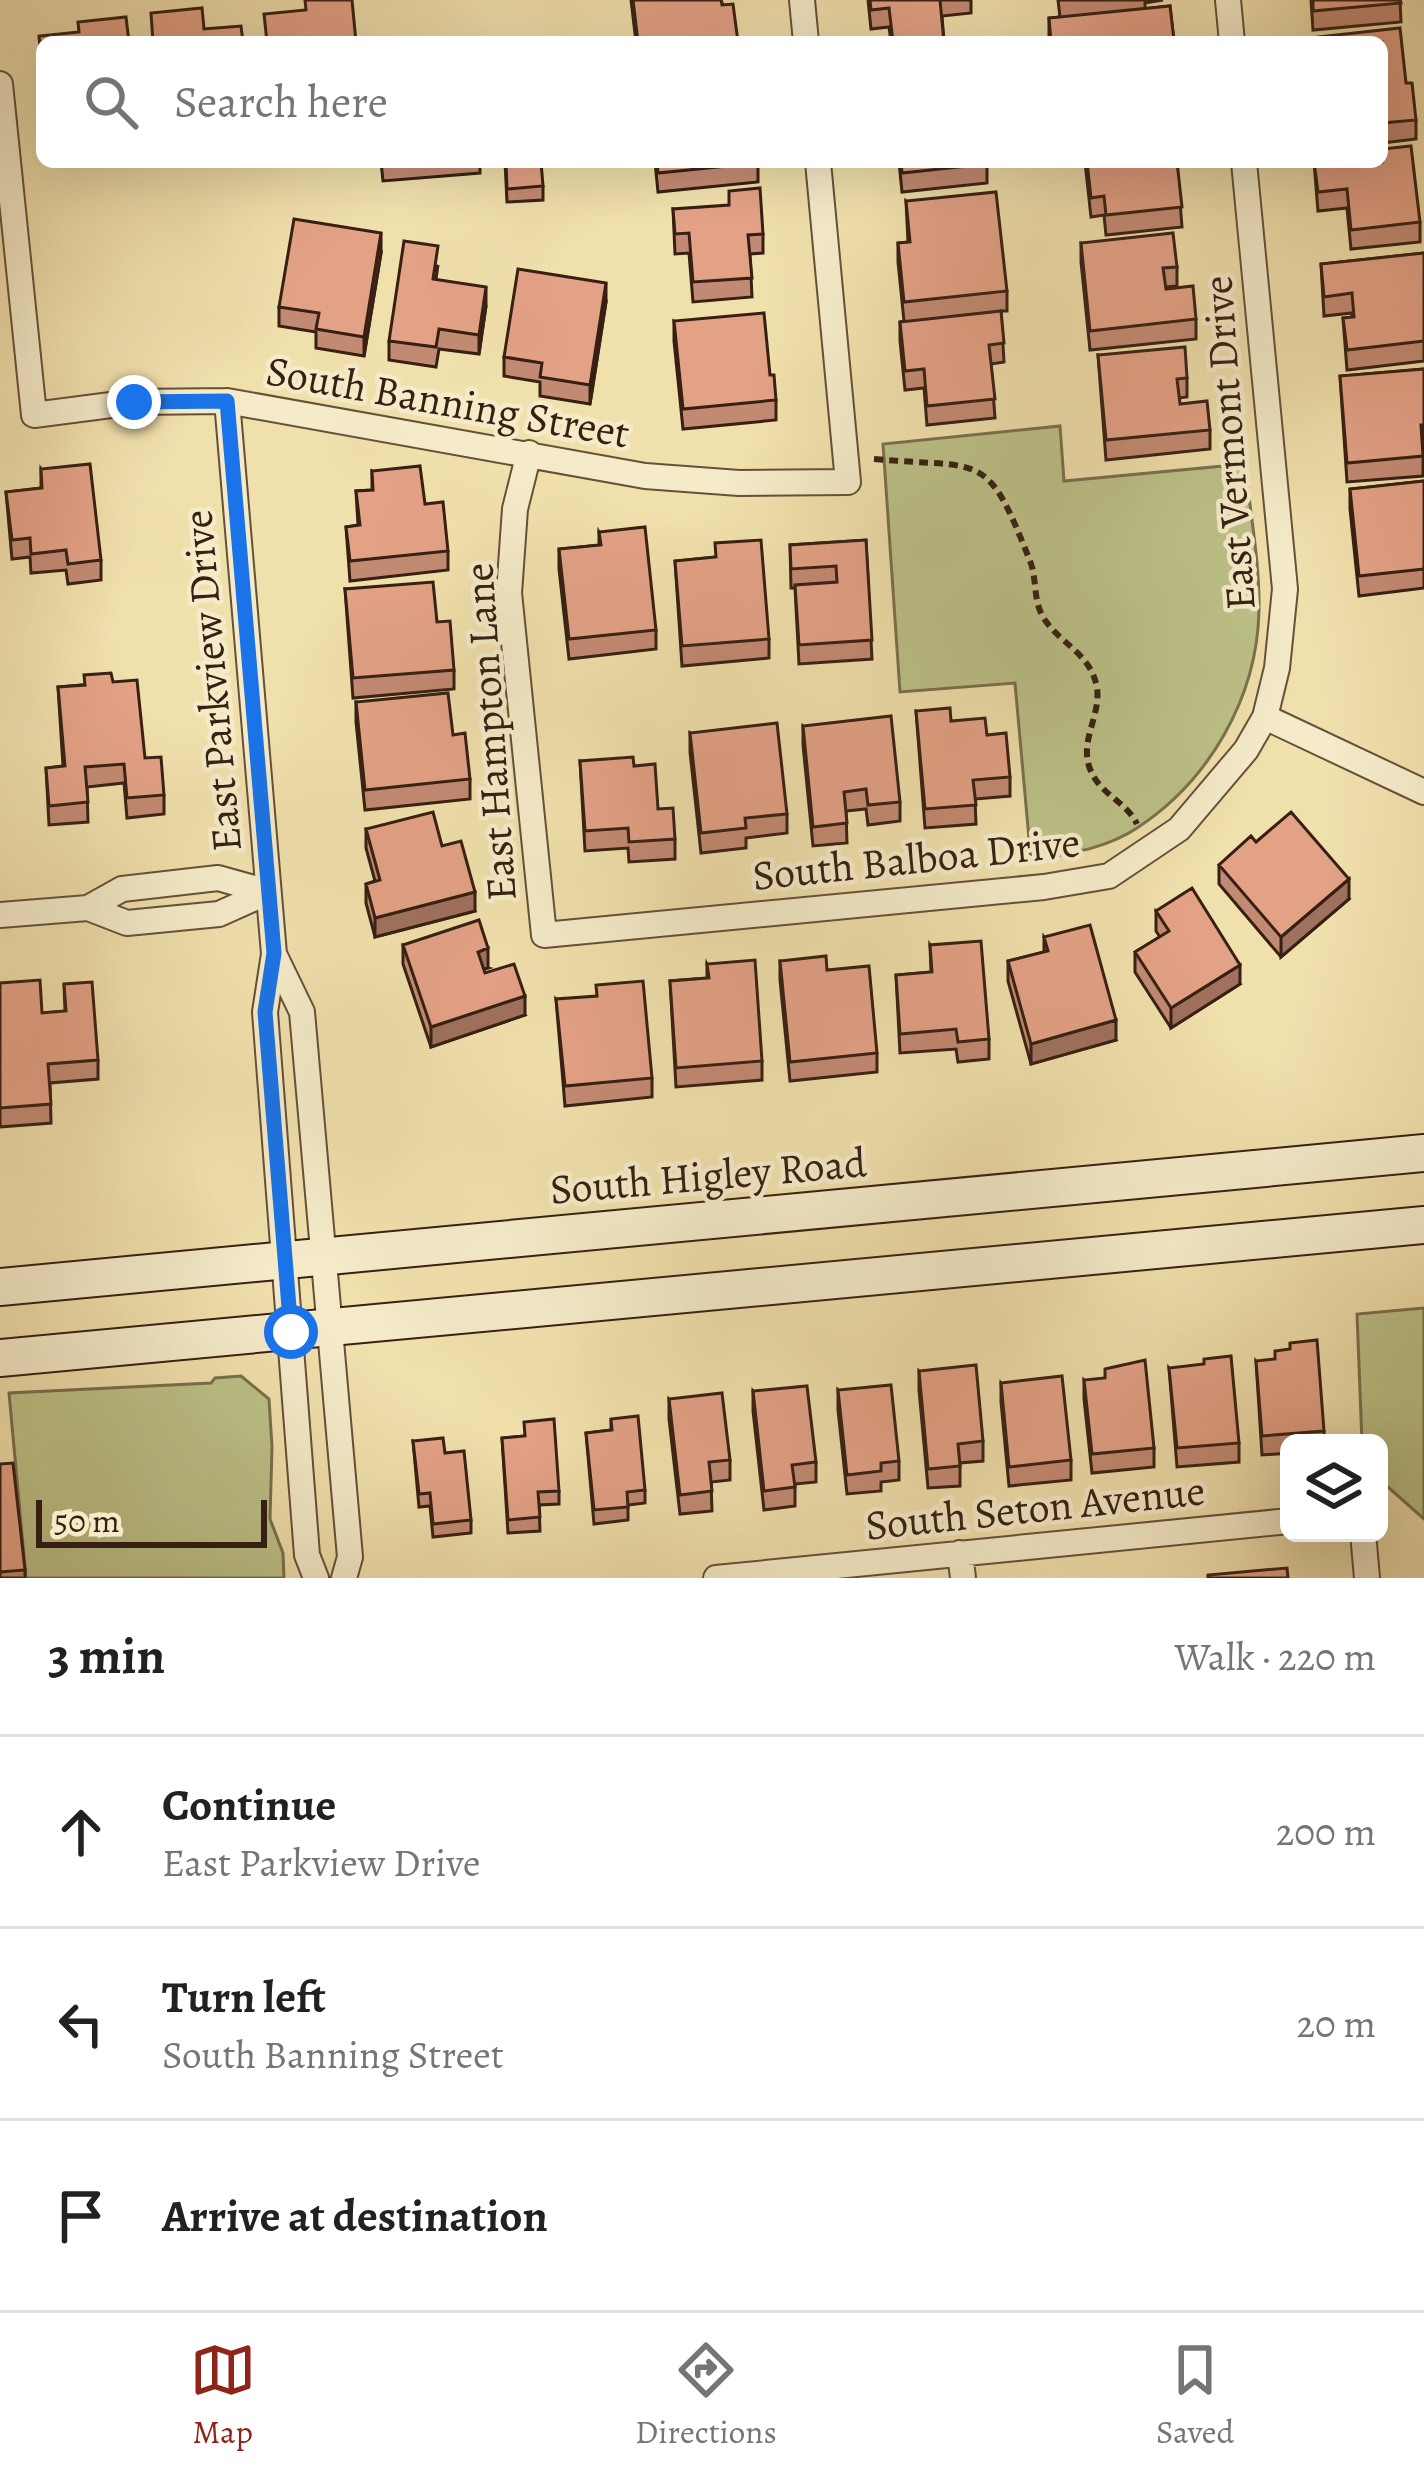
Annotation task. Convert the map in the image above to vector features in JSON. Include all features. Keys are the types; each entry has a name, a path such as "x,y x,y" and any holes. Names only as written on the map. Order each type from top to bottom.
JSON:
{"main road":[{"name":"South Higley Road","path":"0,1287 1424,1153"},
{"path":"0,1358 1424,1225"}],"street":[{"path":"802,0 805,36"},
{"path":"1228,0 1231,36"},
{"name":"South Banning Street","path":"0,84 34,415 134,402 227,401 645,476 739,483 848,482 819,168"},
{"name":"East Vermont Drive","path":"1245,168 1285,590 1277,668 1265,717 1246,750"},
{"name":"East Parkview Drive","path":"227,401 274,953 265,1012 307,1555 316,1578"},
{"name":"East Hampton Lane","path":"529,453 515,509 509,593 544,935"},
{"path":"1265,717 1424,792"},
{"name":"South Balboa Drive","path":"544,935 1044,887 1109,876 1179,829 1246,750"},
{"path":"88,908 122,889 218,878 268,892"},
{"path":"0,915 88,908 127,922 220,914 268,892"},
{"name":"East Parkview Drive","path":"274,953 302,1012 350,1557 344,1578"},
{"name":"South Seton Avenue","path":"716,1578 962,1565 1280,1522"},
{"path":"1364,1542 1367,1578"}],"path":[{"path":"880,459 892,464 971,466 997,486 1031,562 1042,615 1085,658 1094,675 1097,703 1087,764 1105,793 1131,811 1139,830"}],"green space":[{"path":"1060,426 1064,481 1245,464 1259,611 1256,643 1239,706 1207,762 1186,786 1125,835 1086,850 1031,861 1015,683 900,692 883,444"},
{"path":"1424,1308 1424,1519 1388,1487 1388,1434 1362,1434 1357,1314"},
{"path":"241,1376 269,1399 270,1519 283,1553 284,1578 26,1578 9,1393 211,1383 215,1378"}],"building":[{"path":"305,0 352,0 355,36 266,36 264,14 306,10"},
{"path":"633,0 733,4 737,36 637,36"},
{"path":"870,0 940,0 943,36 892,36 889,8 871,10"},
{"path":"1313,0 1400,0 1401,3 1313,11"},
{"path":"1170,6 1174,36 1050,36 1049,18"},
{"path":"202,8 204,29 241,26 242,36 153,36 151,13"},
{"path":"126,17 128,36 39,36 79,32 78,22"},
{"path":"1400,28 1416,120 1388,122 1388,36 1327,36"},
{"path":"1411,146 1420,222 1351,230 1347,189 1318,192 1315,168 1388,168 1388,148"},
{"path":"506,168 542,168 543,186 507,189"},
{"path":"658,168 708,168 658,173"},
{"path":"902,168 949,168 902,173"},
{"path":"1088,168 1178,168 1182,207 1106,215 1104,196 1091,198"},
{"path":"760,188 763,234 748,235 752,278 693,282 689,233 675,234 673,209 729,205 729,191"},
{"path":"996,192 1007,291 904,302 898,243 910,242 906,201"},
{"path":"294,219 381,233 364,337 316,329 319,313 279,307"},
{"path":"1173,233 1177,267 1163,268 1166,289 1193,286 1196,319 1090,331 1081,243"},
{"path":"404,241 438,246 433,279 486,287 479,335 439,329 436,347 389,341"},
{"path":"1424,253 1424,341 1347,350 1343,318 1354,317 1352,293 1324,297 1321,264"},
{"path":"518,269 606,283 590,385 540,377 542,363 504,357"},
{"path":"1001,311 1004,343 989,345 995,399 927,406 924,369 905,371 900,322"},
{"path":"764,313 776,400 683,409 674,321"},
{"path":"1185,347 1187,378 1177,379 1180,404 1207,401 1210,430 1106,440 1098,355"},
{"path":"1424,369 1423,456 1347,463 1340,376"},
{"path":"90,464 101,560 68,564 66,550 31,554 30,538 12,540 6,492 42,488 41,469"},
{"path":"420,466 425,504 443,502 448,551 350,561 346,527 360,525 356,491 373,490 372,471"},
{"path":"1424,481 1424,569 1359,576 1350,489"},
{"path":"645,527 656,630 569,639 559,549 601,545 599,532"},
{"path":"761,540 769,639 682,646 675,561 716,557 715,543"},
{"path":"866,540 872,640 799,645 795,585 837,582 836,566 791,569 790,545"},
{"path":"433,582 437,622 450,621 454,670 353,678 345,589"},
{"path":"111,673 113,682 137,680 145,758 161,757 164,795 127,798 124,764 85,767 88,802 49,806 46,768 65,766 58,687 85,685 84,675"},
{"path":"448,693 453,735 465,733 470,779 365,790 356,702"},
{"path":"950,708 951,721 985,718 987,735 1006,733 1010,777 973,780 976,805 925,809 916,711"},
{"path":"891,716 900,802 868,805 866,789 844,792 847,823 813,827 803,726"},
{"path":"777,723 787,814 745,818 746,828 701,833 690,733"},
{"path":"633,757 634,766 655,764 658,809 673,808 675,839 629,842 628,828 585,831 580,761"},
{"path":"433,812 442,846 461,841 475,892 375,918 366,884 380,880 366,829"},
{"path":"1291,812 1349,879 1281,937 1219,865 1251,836 1256,842"},
{"path":"1192,888 1240,965 1171,1008 1135,952 1169,931 1156,911"},
{"path":"479,920 488,948 478,952 485,973 514,964 525,996 431,1027 403,945"},
{"path":"1090,925 1116,1020 1031,1044 1008,961 1048,951 1044,937"},
{"path":"981,941 989,1039 958,1042 956,1029 900,1034 896,975 932,972 930,945"},
{"path":"826,956 827,970 869,966 877,1053 790,1062 780,961"},
{"path":"755,960 762,1061 676,1068 670,981 709,978 707,964"},
{"path":"40,980 42,1013 66,1011 64,984 92,982 98,1060 48,1064 51,1104 0,1108 0,983"},
{"path":"643,981 652,1078 565,1086 556,999 597,996 596,985"},
{"path":"1317,1340 1324,1431 1262,1436 1256,1361 1275,1359 1275,1351 1290,1349 1290,1343"},
{"path":"1231,1356 1239,1443 1177,1448 1169,1368"},
{"path":"1145,1360 1154,1448 1092,1454 1084,1380 1105,1378 1105,1369"},
{"path":"976,1365 983,1441 958,1444 960,1466 928,1469 919,1371"},
{"path":"1062,1376 1071,1460 1009,1467 1001,1383"},
{"path":"891,1385 899,1461 881,1463 881,1471 847,1475 838,1390"},
{"path":"807,1386 816,1462 792,1465 795,1487 764,1491 753,1391"},
{"path":"722,1393 730,1460 709,1462 712,1491 680,1495 669,1399"},
{"path":"638,1416 645,1490 627,1492 628,1507 594,1510 586,1433 612,1430 611,1419"},
{"path":"554,1419 559,1491 538,1492 540,1517 508,1520 502,1438 525,1436 524,1422"},
{"path":"443,1438 445,1453 464,1451 471,1520 433,1524 430,1493 419,1494 413,1441"},
{"path":"13,1463 25,1570 0,1572 0,1464"},
{"path":"1287,1568 1288,1578 1208,1578 1208,1575"}],"route":[{"path":"134,402 227,401 274,953 265,1012 291,1332"}]}
